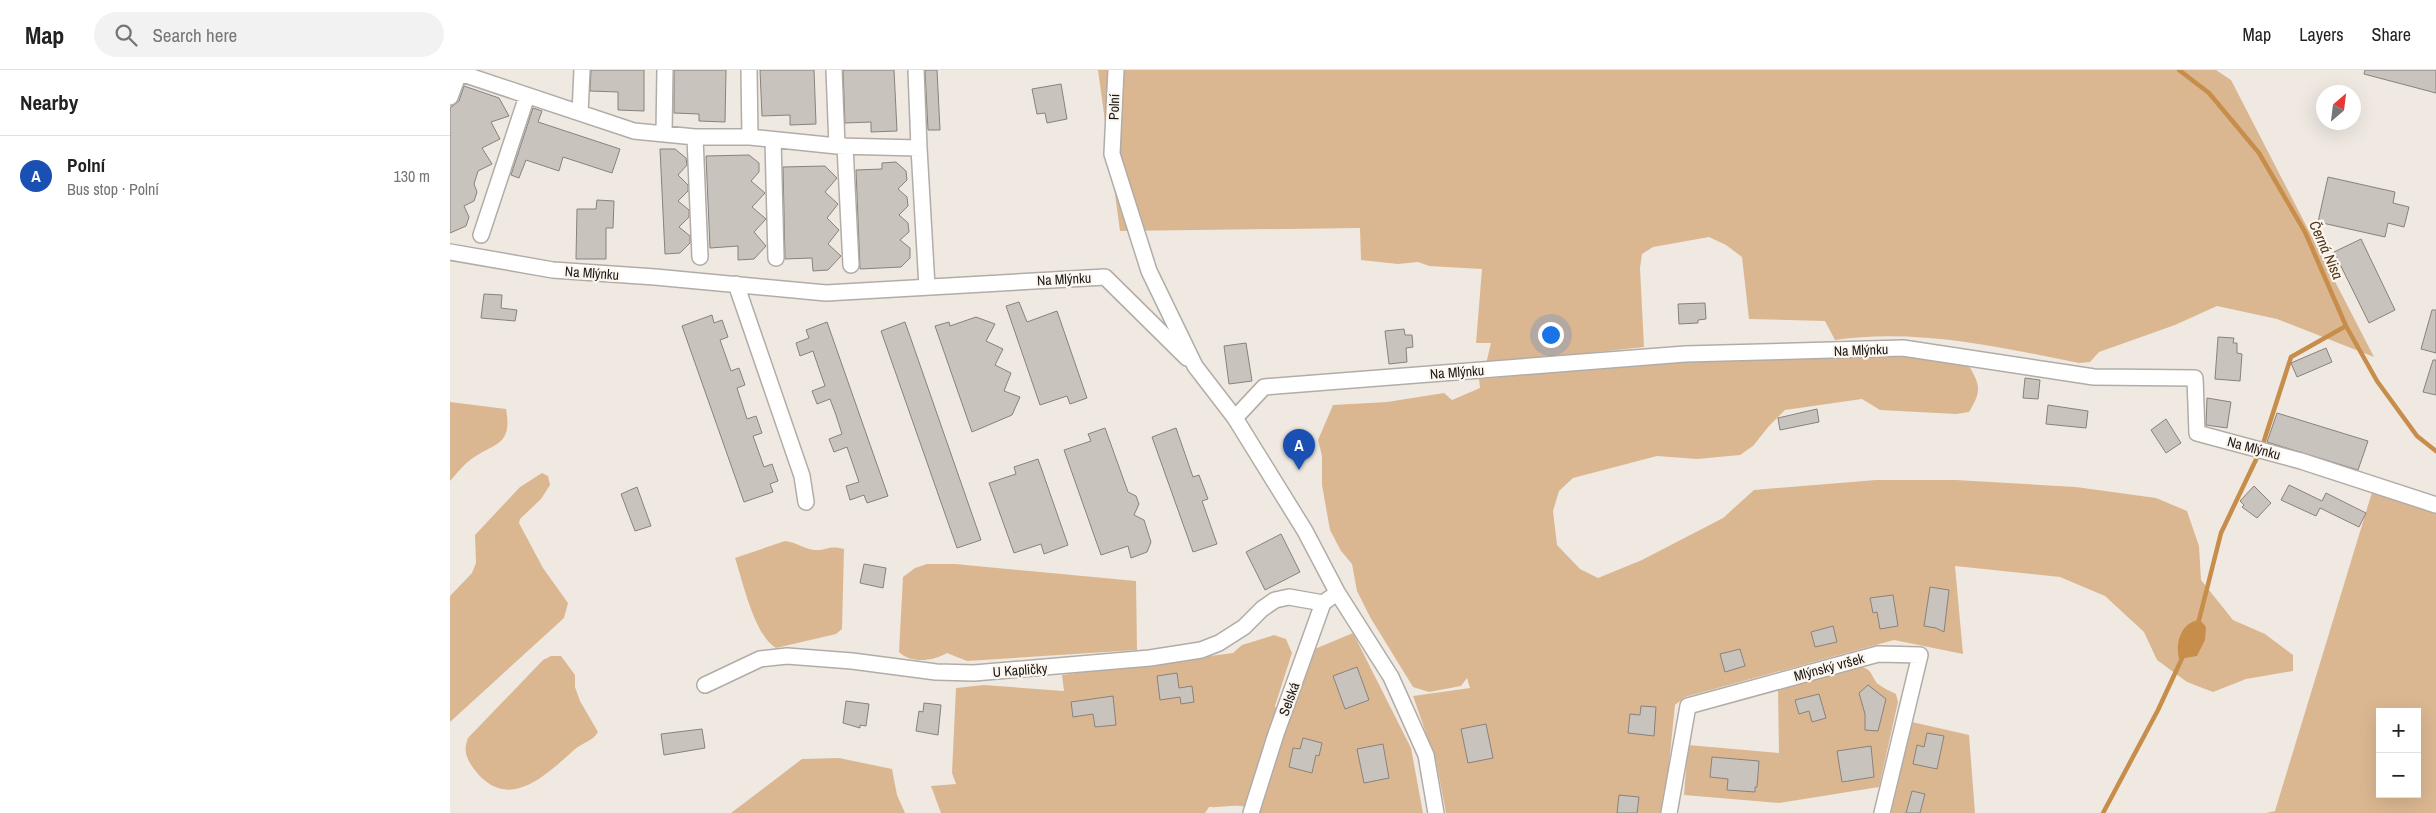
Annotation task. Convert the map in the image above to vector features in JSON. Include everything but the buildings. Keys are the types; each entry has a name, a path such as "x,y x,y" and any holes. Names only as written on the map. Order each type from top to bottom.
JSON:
{"street":[{"path":"580,113 582,70"},
{"path":"664,133 665,70"},
{"path":"749,70 750,137"},
{"path":"834,70 851,265"},
{"path":"916,70 927,287"},
{"name":"Polní","path":"1116,70 1112,154 1150,271 1195,366 1235,418 1305,532 1337,592 1391,677 1426,755 1436,813"},
{"path":"450,97 455,71 634,131 695,137 750,137 841,146 919,148"},
{"path":"482,235 527,96"},
{"path":"695,137 700,257"},
{"path":"773,140 776,258"},
{"name":"Na Mlýnku","path":"450,252 552,270 826,293 1105,277 1195,366"},
{"path":"736,284 802,476 806,502"},
{"name":"Na Mlýnku","path":"1235,418 1264,387 1685,354 1903,348 2094,377 2195,378 2197,433 2301,461 2436,505"},
{"path":"1323,603 1337,592"},
{"name":"U Kapličky","path":"704,684 760,659 787,656 852,661 936,672 974,673 1150,658 1201,650 1219,643 1244,626 1275,600 1289,597 1323,603"},
{"name":"Selská","path":"1251,813 1276,734 1323,603"},
{"name":"Mlýnský vršek","path":"1669,813 1688,706 1878,654 1920,655 1882,813"}],"shaded area":[{"path":"1098,70 2216,70 2231,80 2374,357 2277,319 2217,306 2175,325 2099,352 2090,362 2079,363 2019,351 1927,338 1896,336 1835,340 1825,321 1749,319 1742,257 1726,245 1709,237 1653,247 1642,254 1640,268 1644,347 1486,364 1491,343 1476,343 1482,269 1429,266 1418,262 1398,264 1361,260 1360,228 1120,231"},
{"path":"1903,353 1969,366 1976,379 1978,389 1976,399 1969,412 1956,414 1880,410 1862,399 1785,410 1753,446 1740,455 1697,459 1657,456 1573,478 1559,491 1553,511 1557,545 1580,569 1598,578 1642,560 1723,518 1754,490 1876,480 1956,480 2076,487 2156,498 2187,511 2199,546 2201,580 2233,620 2265,634 2293,655 2293,671 2246,679 2213,692 2187,682 2157,660 2144,632 2105,596 2060,577 1955,566 1963,654 1894,640 1685,697 1675,705 1664,813 1446,813 1436,761 1413,696 1470,688 1467,678 1461,686 1429,692 1413,687 1370,617 1357,591 1352,564 1341,551 1330,530 1322,485 1322,456 1318,440 1333,405 1387,402 1444,393 1452,400 1480,388 1479,379 1694,360"},
{"path":"450,402 506,409 507,430 500,442 469,461 450,481"},
{"path":"542,473 548,476 550,485 541,499 520,519 519,523 543,568 568,603 564,618 450,722 450,596 472,573 476,563 475,535 520,487"},
{"path":"2373,489 2436,512 2436,813 2266,813 2275,811"},
{"path":"785,541 812,550 834,547 844,549 842,629 836,634 776,648 761,632 755,620 735,558"},
{"path":"927,564 955,564 1136,581 1137,650 967,661 947,653 936,658 923,660 904,656 899,652 903,577 915,568"},
{"path":"2200,620 2206,627 2205,640 2197,656 2179,659 2178,646 2181,634 2188,625"},
{"path":"1353,633 1411,748 1423,813 1259,813 1310,651"},
{"path":"1274,635 1286,639 1292,653 1275,706 1277,711 1245,807 1209,807 1205,813 941,813 931,786 956,784 952,773 956,688 984,685 1064,691 1062,675 1233,653 1242,645"},
{"path":"551,656 561,656 575,675 575,687 580,701 598,732 593,738 577,748 538,779 525,786 512,789 499,788 487,782 471,765 467,758 466,743 468,738 543,660"},
{"path":"1862,667 1870,672 1878,684 1896,694 1898,702 1879,787 1779,803 1684,795 1688,745 1779,753 1778,690"},
{"path":"1912,722 1969,735 1975,813 1891,813"},
{"path":"839,758 892,769 897,795 905,813 731,813 802,759"}],"waterway":[{"name":"Černá Nisa","path":"2179,70 2209,93 2259,153 2305,232 2346,326 2377,381 2417,436 2436,451"},
{"path":"2198,624 2221,533 2262,447 2291,357 2346,326"},
{"path":"2103,813 2158,710 2184,654"}],"place":[{"name":"Polní","path":"1299,470"}]}
